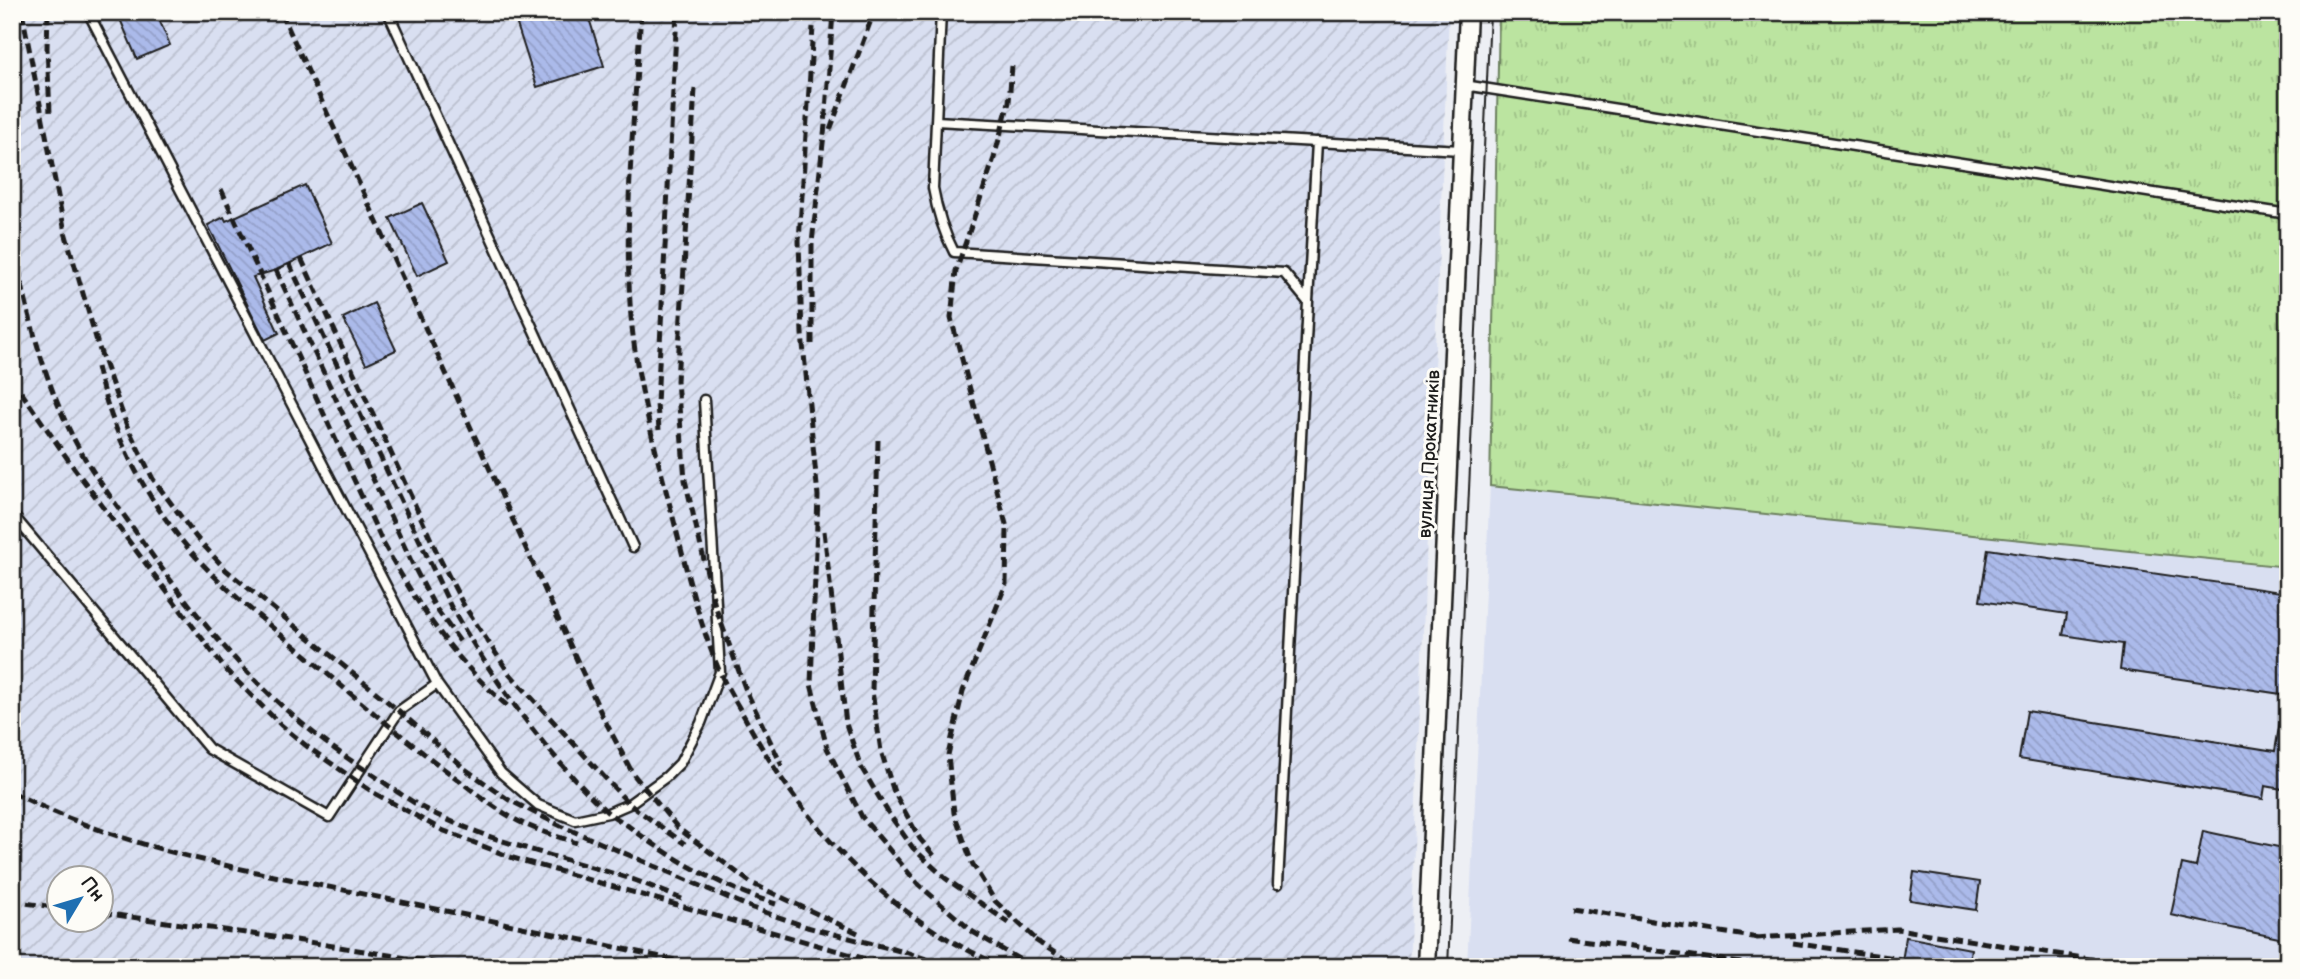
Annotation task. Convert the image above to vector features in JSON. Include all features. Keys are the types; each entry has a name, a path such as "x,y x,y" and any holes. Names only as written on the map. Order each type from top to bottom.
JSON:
{"street":[{"name":"вулиця Прокатників","path":"1426,967 1468,12"}],"lane":[{"path":"88,12 437,684 500,773 538,805 575,820 608,813 629,804 666,777 680,763 701,723 720,672 704,400"},
{"path":"388,12 633,547"},
{"path":"941,12 933,188 937,212 954,252 1284,273 1308,302"},
{"path":"1464,85 2288,214"},
{"path":"936,121 1461,150"},
{"path":"1278,884 1317,142"},
{"path":"12,514 209,749 329,817 399,711 437,684"}],"shaded area":[{"path":"12,12 1449,12 1409,967 12,967"},
{"path":"1490,486 2288,567 2288,967 1467,967"}],"green space":[{"path":"1499,12 2288,12 2288,567 1490,486"}],"building":[{"path":"117,12 156,12 170,45 137,59"},
{"path":"513,12 587,12 604,66 537,87"},
{"path":"305,185 332,243 276,270 253,277 279,333 265,340 208,225 224,217 226,221"},
{"path":"422,203 449,261 417,276 390,218"},
{"path":"374,303 396,350 366,364 343,318"},
{"path":"1988,549 2288,593 2288,695 2120,670 2123,644 2063,635 2067,614 1980,601"},
{"path":"2027,711 2275,751 2280,721 2288,722 2288,790 2265,786 2263,799 2019,759"},
{"path":"2203,831 2288,849 2288,940 2171,915 2182,864 2196,867"},
{"path":"1914,872 1980,882 1976,910 1910,900"},
{"path":"1906,937 1971,949 1968,967 1901,967"}],"tram line":[{"path":"1448,967 1490,12"}],"railway":[{"path":"22,12 65,232 98,345 127,426 153,479 196,537 226,570 399,711 465,769 509,800 561,826 750,907 807,927 900,951"},
{"path":"48,12 50,113"},
{"path":"281,12 602,715 633,774 678,828 751,883 858,933"},
{"path":"641,12 629,194 632,328 656,453 691,587 711,650 728,688 768,758 822,832 887,896 924,924 963,948 1005,967"},
{"path":"659,430 657,404 677,12"},
{"path":"814,12 799,241 802,334 818,496 811,684 827,748 862,817 918,884 973,932 1032,967"},
{"path":"812,344 812,243 825,125 833,12"},
{"path":"830,130 874,12"},
{"path":"1012,66 1009,102 994,158 956,271 951,318 1007,528 1006,584 963,691 948,755 954,813 972,863 995,901 1042,945"},
{"path":"695,89 677,381 685,480 715,606 745,688 782,766"},
{"path":"221,189 382,541 423,609 454,651 510,708"},
{"path":"12,239 42,361 76,444 182,595 235,659 264,689 327,743 427,810 499,840 630,878 682,899"},
{"path":"301,258 463,604 509,673 629,804 685,844"},
{"path":"289,263 451,607 521,714 561,764 610,814 698,871 776,904"},
{"path":"276,270 413,565 435,607 461,643"},
{"path":"97,367 111,414 141,481 183,542 212,573 377,716 484,799 522,823 577,843"},
{"path":"12,379 74,468 225,669 281,725 374,793 442,830 513,858 894,967"},
{"path":"878,440 872,691 881,751 894,792 920,839 937,859"},
{"path":"824,531 846,724 861,767 913,848 945,878 1009,923"},
{"path":"12,792 97,829 186,856 706,967"},
{"path":"12,901 46,906"},
{"path":"1571,908 1765,939"},
{"path":"116,915 463,967"},
{"path":"1756,938 1897,929 2141,967"},
{"path":"1568,938 1770,967"},
{"path":"1035,940 1077,967"},
{"path":"1793,943 1902,959"},
{"path":"890,947 950,967"},
{"path":"12,953 23,967"},
{"path":"1968,964 1984,967"}]}
